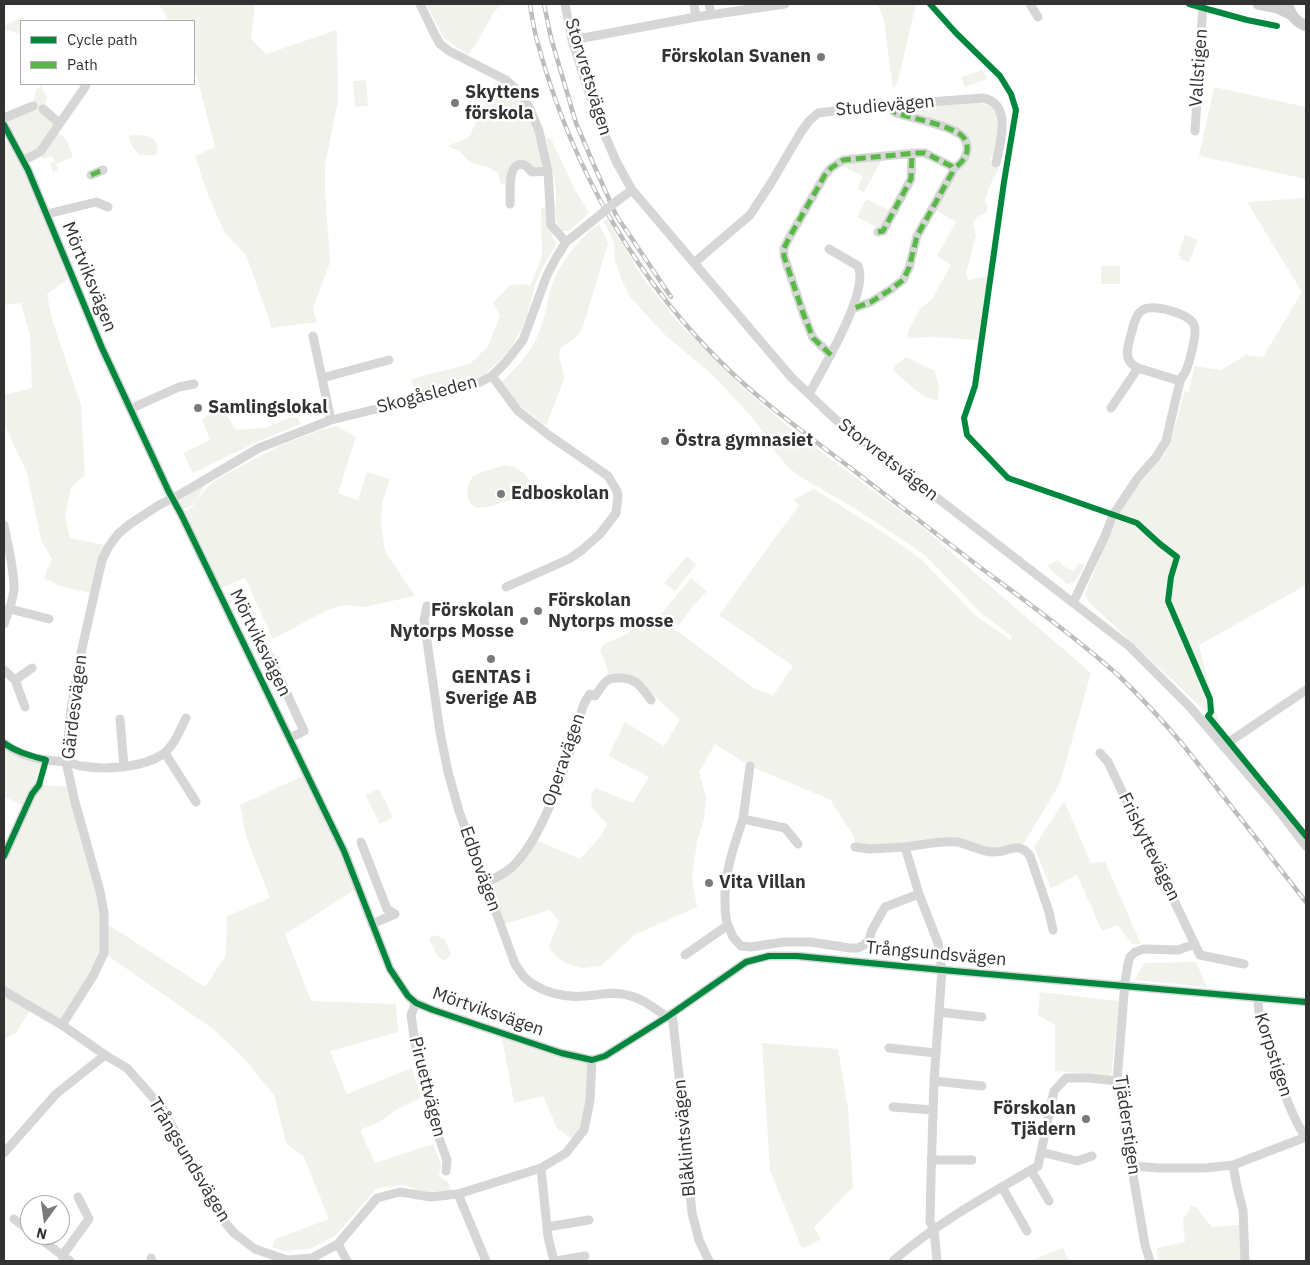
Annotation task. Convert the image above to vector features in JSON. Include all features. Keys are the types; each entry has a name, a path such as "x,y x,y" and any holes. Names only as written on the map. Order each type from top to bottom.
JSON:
{"street":[{"path":"420,4 440,44 449,51 506,80 518,91 530,109 539,131 548,170 551,225 566,242"},
{"name":"Storvretsvägen","path":"566,4 572,40 597,118 616,161 632,190 791,377 835,418 1129,646 1190,707 1276,807 1306,846"},
{"path":"694,4 696,17"},
{"path":"709,4 711,16"},
{"path":"572,40 696,17 711,16 742,7 785,4"},
{"path":"1030,4 1038,17"},
{"name":"Vallstigen","path":"1195,131 1203,4"},
{"path":"1258,4 1278,8 1305,26"},
{"path":"1288,4 1292,16"},
{"path":"24,160 40,152 85,85"},
{"name":"Studievägen","path":"694,263 750,215 771,184 801,132 818,113 892,104 983,98 993,101 1002,115 1003,128 996,164"},
{"path":"852,309 871,302 903,280 909,268 916,236 953,169 967,154 968,146 963,137 958,133 896,113 893,111 892,104"},
{"path":"4,118 33,106"},
{"path":"43,109 59,123"},
{"name":"Mörtviksvägen","path":"4,125 24,160 102,348 130,409 344,851 390,969 408,996 416,1003 561,1053 592,1060"},
{"path":"831,355 814,338 784,256 784,248 788,238 825,175 831,168 843,160 912,153 926,153 951,166 953,169"},
{"path":"878,232 883,230 911,179 912,153"},
{"path":"510,204 510,177 512,170 517,165 522,164 532,172 548,170"},
{"path":"91,175 103,170"},
{"name":"Skogåsleden","path":"172,498 259,448 331,420 474,385 492,376 523,340 546,275 566,242 632,190"},
{"path":"47,214 96,202 108,207"},
{"path":"809,394 831,355 852,309 859,284 860,270 858,266 830,249"},
{"path":"1073,603 1113,515 1137,479 1163,448 1180,380 1185,373 1190,356 1196,329 1190,319 1165,310 1144,309 1135,319 1128,348 1128,357 1131,365 1180,380"},
{"path":"313,336 331,420"},
{"path":"322,378 388,360"},
{"path":"1111,408 1138,368"},
{"path":"492,376 518,411 550,436 608,476 617,491 618,497 616,513 611,521 582,550 569,559 506,586"},
{"path":"130,409 179,386 194,384"},
{"name":"Gärdesvägen","path":"62,1025 93,976 104,952 104,914 100,891 66,762 71,709 81,653 102,560 109,546 118,534 130,524 172,498"},
{"path":"4,526 12,561 14,590 10,609 4,624"},
{"name":"Edbovägen","path":"427,606 424,620 440,732 448,772 459,811 515,964 523,976 546,991 565,995 585,996 613,993 625,994 640,999 669,1015"},
{"path":"10,609 49,619"},
{"path":"270,657 304,731 290,738"},
{"path":"15,680 32,668"},
{"path":"4,670 15,680 25,707"},
{"name":"Operavägen","path":"486,883 513,866 534,839 552,801 576,735 584,701 590,694 595,696 607,680 623,678 633,679 651,700"},
{"path":"1223,746 1306,690"},
{"path":"4,743 25,754 46,760 81,766 124,767 150,761 165,753 173,744 186,718"},
{"path":"120,719 124,767"},
{"path":"165,753 196,802"},
{"name":"Friskyttevägen","path":"1100,753 1108,762 1200,954 1244,964"},
{"path":"750,766 743,819 730,858 725,888 728,926 733,937 742,946 750,947 784,942 810,942 858,948 869,940 872,930 885,907 919,894"},
{"path":"4,856 32,794 39,785"},
{"path":"743,819 785,828 798,844"},
{"path":"361,842 387,909 395,914 372,924"},
{"path":"855,847 869,849 958,842 995,852 1017,847 1021,848 1027,851 1030,856 1049,912 1053,930"},
{"path":"906,847 919,894 938,943 942,970 934,1081 931,1160 930,1222 934,1229 937,1261"},
{"path":"685,955 728,926"},
{"path":"1125,987 1128,964 1135,952 1144,949 1178,950 1195,944"},
{"name":"Trångsundsvägen","path":"4,991 62,1025 127,1068 162,1108 217,1212 234,1233 255,1249 287,1260 312,1258 338,1244 369,1206 378,1198 400,1192 431,1197 458,1194 541,1168 566,1153 584,1130 590,1101 592,1060 605,1056 746,962 769,956 797,956 1306,1002"},
{"name":"Tjäderstigen","path":"1125,987 1117,1081 1145,1245 1150,1261"},
{"name":"Korpstigen","path":"1258,998 1259,1018 1282,1086 1296,1121 1306,1138"},
{"name":"Piruettvägen","path":"416,1003 411,1015 415,1043 435,1127 447,1160 446,1172"},
{"path":"939,1012 982,1017"},
{"name":"Blåklintsvägen","path":"669,1015 682,1102 692,1213 699,1240 709,1261"},
{"path":"889,1048 936,1053"},
{"path":"4,1153 56,1094 105,1055"},
{"path":"893,1261 934,1229 972,1204 1038,1166 1054,1091 1066,1078 1117,1081"},
{"path":"934,1081 982,1086"},
{"path":"893,1107 933,1110"},
{"path":"1132,1166 1185,1168 1232,1165 1306,1138"},
{"path":"1041,1152 1077,1161 1092,1156"},
{"path":"931,1160 972,1160"},
{"path":"1232,1165 1244,1210 1245,1261"},
{"path":"541,1168 547,1227 555,1261 585,1256"},
{"path":"1031,1170 1049,1201"},
{"path":"1002,1187 1026,1231"},
{"path":"458,1194 486,1261"},
{"path":"62,1256 89,1219 78,1197"},
{"path":"14,1219 20,1224"},
{"path":"547,1227 589,1220"},
{"path":"338,1244 347,1261"},
{"path":"48,1245 70,1261"}],"shaded area":[{"path":"159,4 255,4 251,39 266,54 337,30 338,101 325,165 330,262 313,309 317,322 272,328 246,255 225,233 209,198 195,156 215,147 195,71 195,20 168,20"},
{"path":"426,4 502,4 494,12 468,55 444,38"},
{"path":"878,4 916,4 898,81 893,89 884,21"},
{"path":"22,17 23,20 20,20 20,35 19,33 4,30 4,26"},
{"path":"983,70 987,79 965,87 961,77"},
{"path":"366,80 368,106 355,107 353,81"},
{"path":"496,82 510,91 528,117 535,136 542,167 538,168 518,160 508,170 507,183 501,185 498,173 490,168 470,162 459,151 448,146 469,137"},
{"path":"41,86 47,97 43,109 59,123 55,130 67,140 73,157 56,164 58,170 53,172 50,163 55,161 52,156 43,159 40,152 24,160 4,118 33,106 36,89"},
{"path":"1214,87 1306,107 1306,179 1199,156"},
{"path":"975,102 985,104 993,109 999,121 995,155 990,157 993,167 999,168 989,187 985,202 987,212 977,217 973,223 976,236 966,273 968,280 988,276 978,340 933,337 908,338 908,332 920,309 932,299 951,265 937,256 956,222 934,209 970,142 896,109"},
{"path":"131,135 147,136 154,139 158,153 154,155 140,155 133,148 129,138"},
{"path":"549,138 576,192 589,213 569,231 561,231 557,220 555,186 546,139"},
{"path":"7,140 21,164 68,279 47,294 52,319 81,405 85,475 71,487 65,516 70,538 109,546 94,594 60,586 44,578 52,559 41,540 27,473 4,424 4,395 32,388 30,335 21,303 4,305 4,142"},
{"path":"882,160 864,192 857,189 863,176 842,166 853,162"},
{"path":"1306,198 1306,585 1199,645 1219,724 1089,602 1085,594 1108,538 1128,498 1165,454 1177,420 1184,391 1189,392 1194,366 1221,370 1246,355 1263,357 1302,292 1247,202"},
{"path":"866,199 890,211 880,229 857,217"},
{"path":"546,207 548,227 556,243 536,282 527,315 512,346 503,358 483,376 416,395 411,380 470,364 488,346 500,316 493,303 510,285 524,284 530,286 542,256 541,208"},
{"path":"607,219 645,281 677,321 744,389 797,434 923,528 1091,673 1060,783 1021,848 995,852 958,842 855,847 854,836 831,800 750,766 715,744 699,772 706,798 704,819 697,842 692,878 697,907 634,935 601,966 583,968 565,963 553,953 549,946 559,922 550,910 501,925 486,883 503,874 534,839 580,859 600,837 607,824 592,807 591,796 595,788 633,803 649,777 608,756 625,722 664,746 680,720 636,678 609,677 600,651 603,645 628,633 651,614 755,689 773,695 793,666 719,615 799,505 793,500 814,489 921,559 977,617 1011,640 1012,636 981,613 926,556 856,509 799,476 788,467 776,453 756,422 716,378 664,334 630,297 615,261 614,244 603,221"},
{"path":"599,224 608,243 582,330 561,349 559,355 564,379 546,426 518,404 502,382 522,361 534,344 540,331 555,276 565,259 577,243"},
{"path":"1185,235 1198,240 1189,262 1180,259 1181,256 1178,255"},
{"path":"1101,266 1120,266 1120,284 1101,284"},
{"path":"906,357 935,371 939,389 938,400 925,397 893,371 895,366"},
{"path":"213,412 226,414 236,430 265,428 291,417 298,418 301,424 257,442 193,473 183,453 210,440 202,419"},
{"path":"337,426 356,437 338,493 358,500 367,472 390,479 382,503 381,522 385,551 415,596 364,607 344,605 325,611 273,639 245,578 217,590 181,514 191,508 213,482 228,473 281,445"},
{"path":"505,465 517,469 532,483 528,493 521,497 490,506 476,508 468,500 467,493 468,485 472,478 480,473"},
{"path":"205,484 194,503 182,510 177,503"},
{"path":"687,556 696,565 675,591 664,583"},
{"path":"1058,560 1065,567 1074,571 1079,563 1085,565 1075,582 1067,584 1047,566"},
{"path":"691,578 707,591 678,626 661,614"},
{"path":"4,743 46,760 39,785 71,787 104,922 205,987 226,955 227,916 270,898 246,836 240,805 307,774 358,888 285,934 311,1001 396,1004 398,1032 330,1051 347,1094 412,1068 421,1098 394,1111 381,1121 360,1130 375,1163 433,1144 441,1164 439,1176 448,1182 452,1191 431,1194 404,1185 376,1189 336,1235 310,1249 285,1251 272,1247 275,1239 329,1219 304,1157 286,1143 274,1095 240,1054 213,1029 104,953 62,1025 32,1007 16,1033 4,1039 4,856 26,808 4,796"},
{"path":"379,789 393,817 380,824 365,795"},
{"path":"1064,801 1091,863 1105,862 1141,944 1132,944 1118,925 1102,931 1077,875 1051,888 1034,847"},
{"path":"436,935 445,940 451,954 447,959 443,960 437,956 429,938"},
{"path":"1196,962 1207,987 1135,980 1144,963"},
{"path":"1040,992 1119,1001 1111,1076 1055,1071 1055,1025 1038,1015"},
{"path":"501,1032 592,1060 590,1101 575,1142 557,1128 543,1096 514,1103"},
{"path":"762,1043 838,1049 848,1108 853,1187 814,1227 821,1239 802,1249 770,1170"},
{"path":"1191,1206 1196,1207 1212,1227 1239,1225 1242,1261 1158,1261 1157,1248 1185,1242 1183,1220"},
{"path":"1063,1248 1069,1261 1030,1261 1032,1260"}],"railway":[{"path":"530,4 533,24 552,90 569,136 590,180 612,222 638,263 667,302 698,338 732,373 773,408 1049,618 1118,675 1152,709 1184,746 1306,902"},
{"path":"544,4 551,38 576,123 593,163 616,215 671,297"}],"marked path":[{"path":"892,105 893,111 896,113 951,129 963,137 967,145 966,154 962,162 953,169"},
{"path":"878,232 883,231 911,179 912,153"},
{"path":"831,355 813,338 784,256 784,248 789,238 825,175 831,168 843,160 916,153 925,153 951,166 953,169 952,173 917,236 909,268 903,280 871,302 852,309"},
{"path":"91,175 103,170"}],"cycle path":[{"path":"930,4 956,33 1000,76 1011,94 1016,110 975,386 964,418 967,435 1008,478 1137,523 1177,557 1171,577 1168,601 1210,699 1211,712 1208,716 1306,836"},
{"path":"1189,4 1277,26"},
{"path":"4,125 28,170 102,348 169,492 344,851 390,969 408,996 416,1003 561,1053 592,1060 605,1056 667,1017 746,962 769,956 797,956 1306,1002"},
{"path":"4,743 19,751 46,760 39,785 32,794 4,856"}],"place":[{"name":"Förskolan Svanen","path":"821,57"},
{"name":"Skyttens förskola","path":"455,103"},
{"name":"Samlingslokal","path":"198,408"},
{"name":"Östra gymnasiet","path":"665,441"},
{"name":"Edboskolan","path":"501,494"},
{"name":"Förskolan Nytorps mosse","path":"538,611"},
{"name":"Förskolan Nytorps Mosse","path":"524,621"},
{"name":"GENTAS i Sverige AB","path":"491,659"},
{"name":"Vita Villan","path":"709,883"},
{"name":"Förskolan Tjädern","path":"1086,1119"}]}
